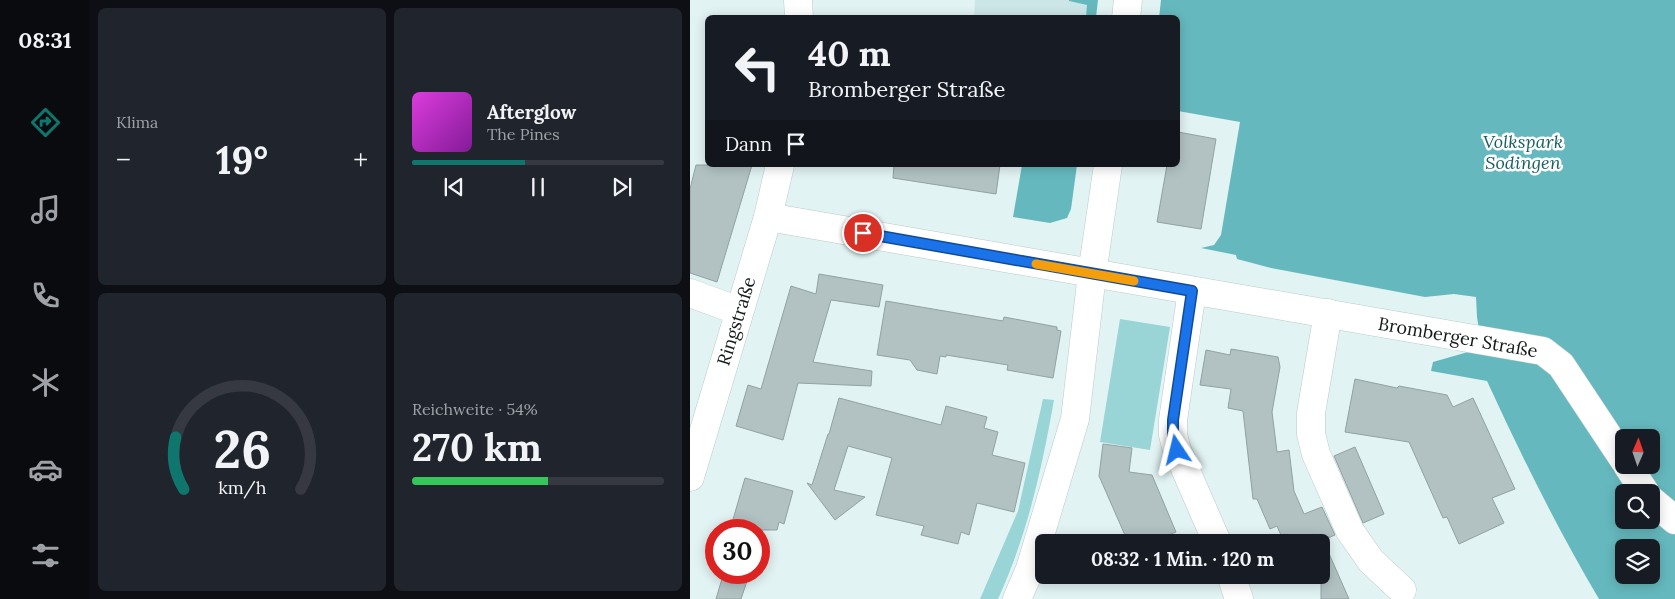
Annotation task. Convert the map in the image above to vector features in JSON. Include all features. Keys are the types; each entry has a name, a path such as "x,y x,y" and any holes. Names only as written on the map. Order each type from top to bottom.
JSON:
{"street":[{"path":"798,0 799,15"},
{"path":"1126,15 1128,0"},
{"name":"Ringstraße","path":"690,477 768,216 780,167"},
{"path":"1017,599 1030,569 1075,419 1092,274 1108,167"},
{"name":"Bromberger Straße","path":"768,216 1092,274 1543,351 1561,365 1615,446"},
{"path":"1192,291 1173,420 1173,435 1177,450 1214,534"},
{"path":"690,293 739,310"},
{"path":"1328,314 1311,413 1311,434 1316,454 1350,531 1371,561 1402,590"},
{"path":"1660,508 1675,520"},
{"path":"1234,584 1239,599"}],"shaded area":[{"path":"975,0 1069,0 1088,5 1086,15 974,15"},
{"path":"1120,319 1170,327 1150,450 1100,442"},
{"path":"1043,399 1054,400 1039,476 1025,526 998,599 980,599 1018,511"}],"green space":[{"path":"1098,0 1096,15 1086,15 1087,5 1069,1"},
{"name":"Volkspark Sodingen","path":"1161,0 1675,0 1675,599 1599,599 1540,491 1487,381 1431,371 1433,362 1482,348 1476,297 1454,294 1425,297 1271,268 1237,259 1236,255 1201,248 1214,245 1221,235 1240,122 1180,111 1180,15 1159,15"},
{"path":"1022,167 1077,167 1071,209 1067,218 1050,223 1013,217"}],"building":[{"path":"1180,132 1216,139 1201,229 1157,222 1167,167 1180,167"},
{"path":"696,165 705,165 705,167 751,167 717,282 690,273 690,189"},
{"path":"894,167 1000,167 996,194 893,178"},
{"path":"819,274 883,285 879,307 831,300 813,362 872,371 871,386 798,383 783,440 736,426 748,385 761,389 791,286 816,294"},
{"path":"886,301 1003,321 1004,317 1057,327 1057,330 1061,331 1053,378 1007,370 1008,365 946,355 946,357 940,356 937,374 917,370 910,360 877,355"},
{"path":"1231,349 1278,357 1280,367 1272,412 1277,452 1289,450 1294,491 1304,514 1322,507 1335,535 1330,537 1330,534 1280,534 1277,526 1270,529 1257,499 1253,499 1243,411 1228,408 1231,389 1200,385 1206,350 1230,355"},
{"path":"1355,379 1397,388 1399,386 1447,395 1453,407 1473,398 1515,489 1492,498 1504,523 1459,544 1447,517 1443,518 1409,442 1345,432"},
{"path":"839,398 941,425 946,406 987,417 984,428 998,432 992,455 1025,463 1014,512 977,503 969,535 961,532 958,544 921,535 924,526 876,515 892,458 848,446 834,490 865,497 835,520 807,483 812,485"},
{"path":"1103,444 1132,448 1129,472 1152,475 1176,532 1171,534 1124,534 1099,476"},
{"path":"1355,447 1384,514 1363,523 1334,456"},
{"path":"745,478 793,491 784,524 779,522 777,530 770,530 770,519 733,519"},
{"path":"1330,556 1349,599 1321,599 1321,584 1330,584"},
{"path":"720,584 746,584 741,599 716,599"}],"slow traffic":[{"path":"1036,264 1134,281"}],"route":[{"path":"863,233 1192,291 1173,420 1173,435 1177,450"}]}
